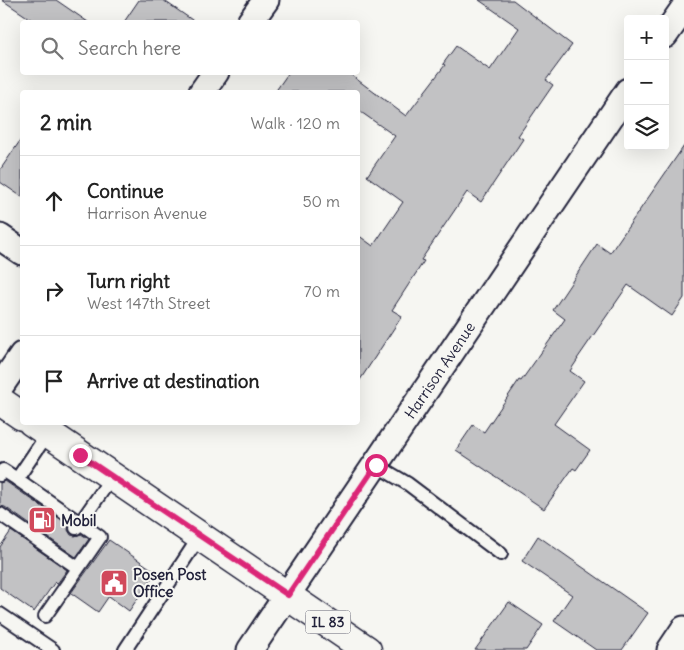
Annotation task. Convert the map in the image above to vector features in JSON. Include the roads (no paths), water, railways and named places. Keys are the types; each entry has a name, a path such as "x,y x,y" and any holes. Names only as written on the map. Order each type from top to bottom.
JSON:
{"main road":[{"path":"0,401 20,415"},
{"name":"IL 83","path":"40,428 367,650"}],"street":[{"path":"251,20 266,0"},
{"path":"669,30 684,8"},
{"path":"203,90 214,75"},
{"name":"Harrison Avenue","path":"250,650 624,97"},
{"path":"0,237 20,251"},
{"path":"0,387 20,357"}],"lane":[{"path":"22,485 40,428"},
{"path":"376,465 408,484 501,554"},
{"path":"0,474 3,470 51,507 78,525 100,536 45,616"},
{"path":"78,525 112,477"},
{"path":"3,518 32,533 59,551 78,568"},
{"path":"125,650 200,536"},
{"path":"0,614 37,646 53,650"}],"place":[{"name":"Mobil","path":"42,520"},
{"name":"Posen Post Office","path":"114,583"}]}
